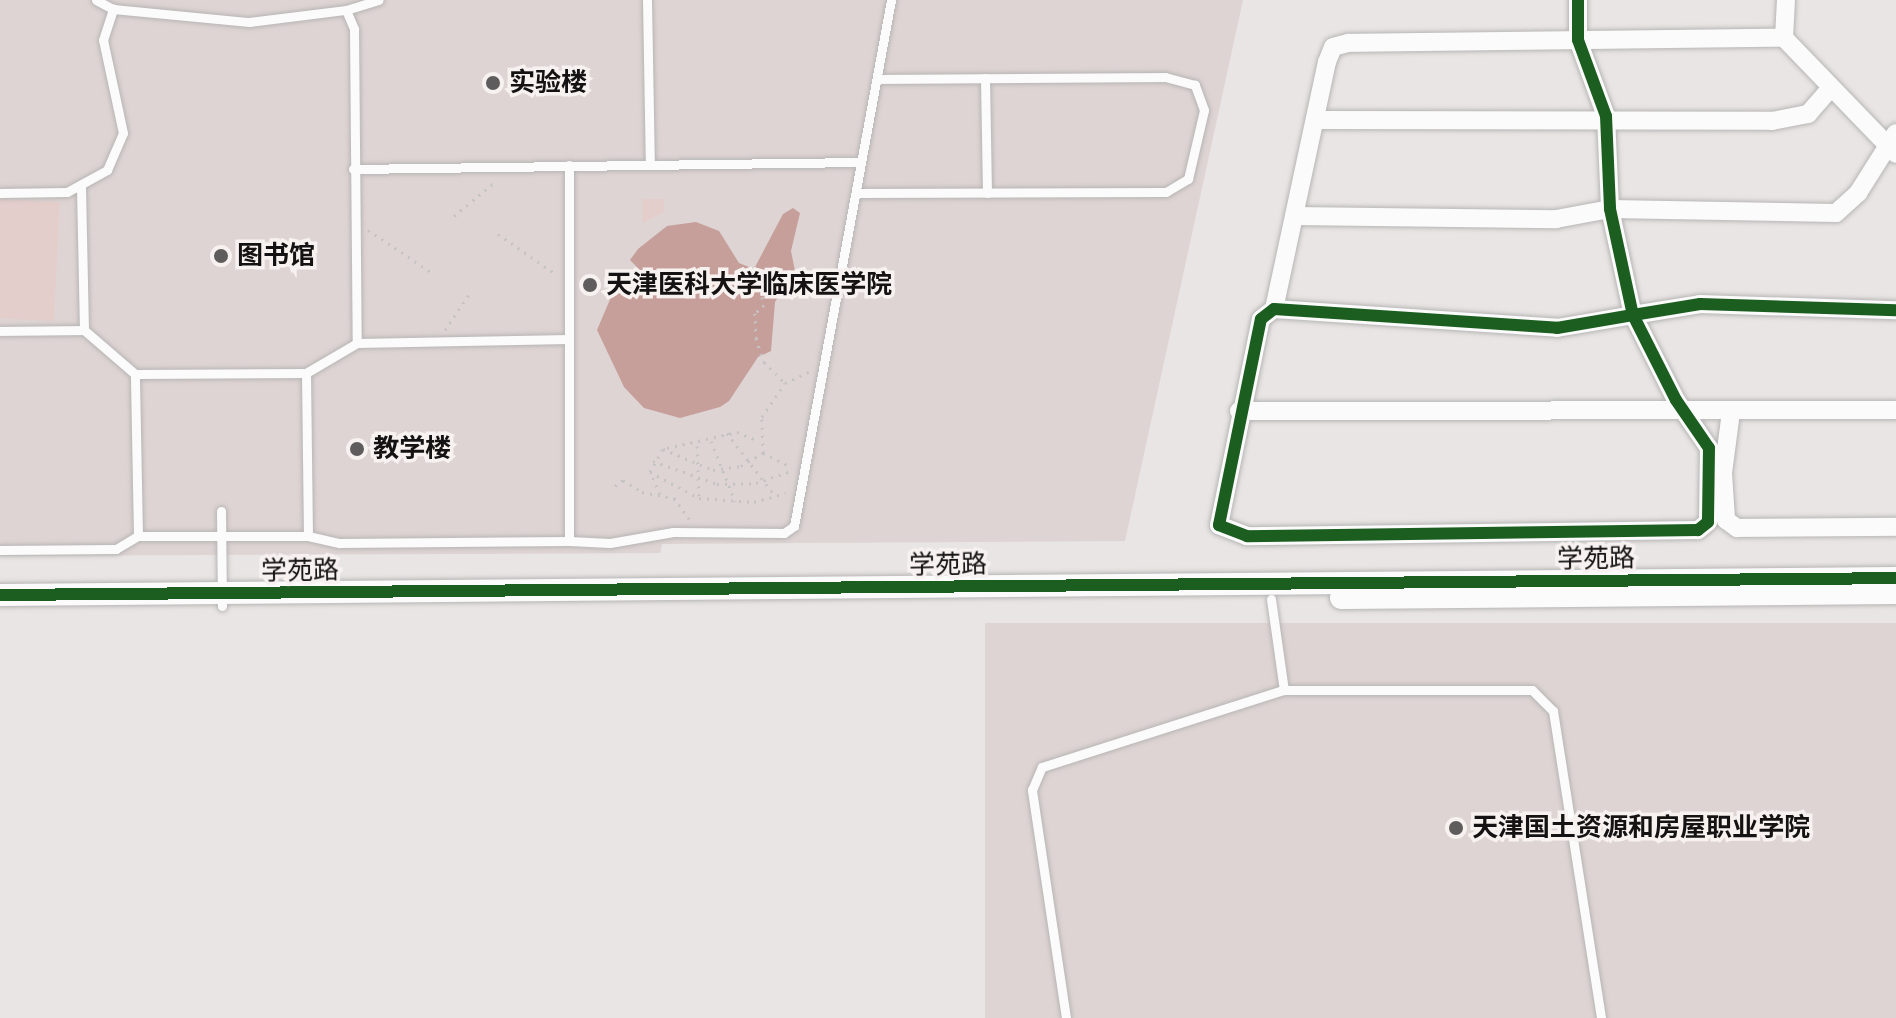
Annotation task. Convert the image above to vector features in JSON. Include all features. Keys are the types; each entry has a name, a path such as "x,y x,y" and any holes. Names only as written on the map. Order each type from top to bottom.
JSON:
{"street":[{"path":"1578,0 1578,40 1606,116 1610,209 1633,315 1684,412 1709,448 1708,522 1698,530 1247,536 1219,525 1239,411 1261,319 1274,309 1333,47 1578,40 1784,38"},
{"path":"1294,216 1556,219 1610,209 1836,213 1858,193 1892,145 1831,88 1784,38 1786,0"},
{"path":"1315,120 1564,123 1606,116 1772,121 1808,114 1831,88"},
{"path":"1274,309 1557,328 1700,304 1896,310"},
{"path":"1239,411 1896,410"},
{"path":"1731,412 1723,473 1726,520 1737,528 1896,527"},
{"name":"学苑路","path":"0,608 222,600 1896,578"},
{"name":"学苑路","path":"0,595 222,600 1271,599 1896,593"}],"lane":[{"path":"96,0 113,9 249,22 346,10 379,0"},
{"path":"647,0 650,165"},
{"path":"0,550 116,549 138,536 308,536 339,543 610,543 692,532 784,533 798,520 891,0"},
{"path":"0,193 67,192 107,170 123,133 103,40 113,9"},
{"path":"346,10 354,29 357,343"},
{"path":"856,193 1180,188 1193,167 1204,110 1195,85 1165,77 877,79"},
{"path":"985,78 987,193"},
{"path":"353,169 861,162"},
{"path":"569,165 569,541"},
{"path":"81,187 84,330"},
{"path":"0,331 84,330 135,374 306,373 357,343 569,339"},
{"path":"306,373 308,536"},
{"path":"135,374 138,536"},
{"path":"296,452 307,452"},
{"path":"136,453 149,453"},
{"path":"221,511 222,600"},
{"path":"1271,599 1284,690"},
{"path":"1066,1018 1032,790 1042,767 1284,690 1532,690 1553,711 1601,1018"}],"path":[{"path":"454,216 507,166"},
{"path":"355,223 431,272"},
{"path":"498,234 569,282"},
{"path":"754,266 764,305 755,313 764,362 785,383"},
{"path":"443,342 472,290"},
{"path":"763,453 759,424 785,383 805,371 824,371"},
{"path":"660,494 650,472 653,461 663,449 697,445 727,433 745,433 761,442"},
{"path":"727,433 775,496"},
{"path":"711,440 735,501"},
{"path":"697,445 699,498"},
{"path":"663,449 698,467 722,470 749,463 763,453"},
{"path":"653,461 698,481 728,484 763,481 796,468 763,453"},
{"path":"650,472 699,498 735,501 775,496 804,485"},
{"path":"615,486 623,480 642,492 660,494 678,502 692,532"},
{"path":"678,502 689,494"}],"shaded area":[{"name":"天津医科大学临床医学院","path":"0,0 1243,0 1125,541 662,544 660,553 0,556"},
{"path":"0,199 60,202 54,321 0,318"},
{"path":"642,199 664,199 664,212 642,224"},
{"path":"793,208 800,213 791,251 795,271 775,302 771,351 758,357 729,401 720,407 680,418 644,408 624,387 597,330 617,283 632,292 641,286 642,272 630,260 638,249 667,226 696,222 719,231 739,263 754,269 783,214"},
{"name":"天津国土资源和房屋职业学院","path":"985,623 1896,623 1896,1018 985,1018"}],"cycle path":[{"path":"1578,0 1578,40 1606,116 1610,209 1633,315 1676,400 1709,448 1708,522 1698,530 1247,536 1219,525 1261,319 1274,309 1557,328 1633,315 1700,304 1896,310"},
{"path":"0,595 1896,578"}],"place":[{"name":"实验楼","path":"493,83"},
{"name":"图书馆","path":"221,256"},
{"name":"天津医科大学临床医学院","path":"590,285"},
{"name":"教学楼","path":"357,449"},
{"name":"天津国土资源和房屋职业学院","path":"1456,828"}]}
